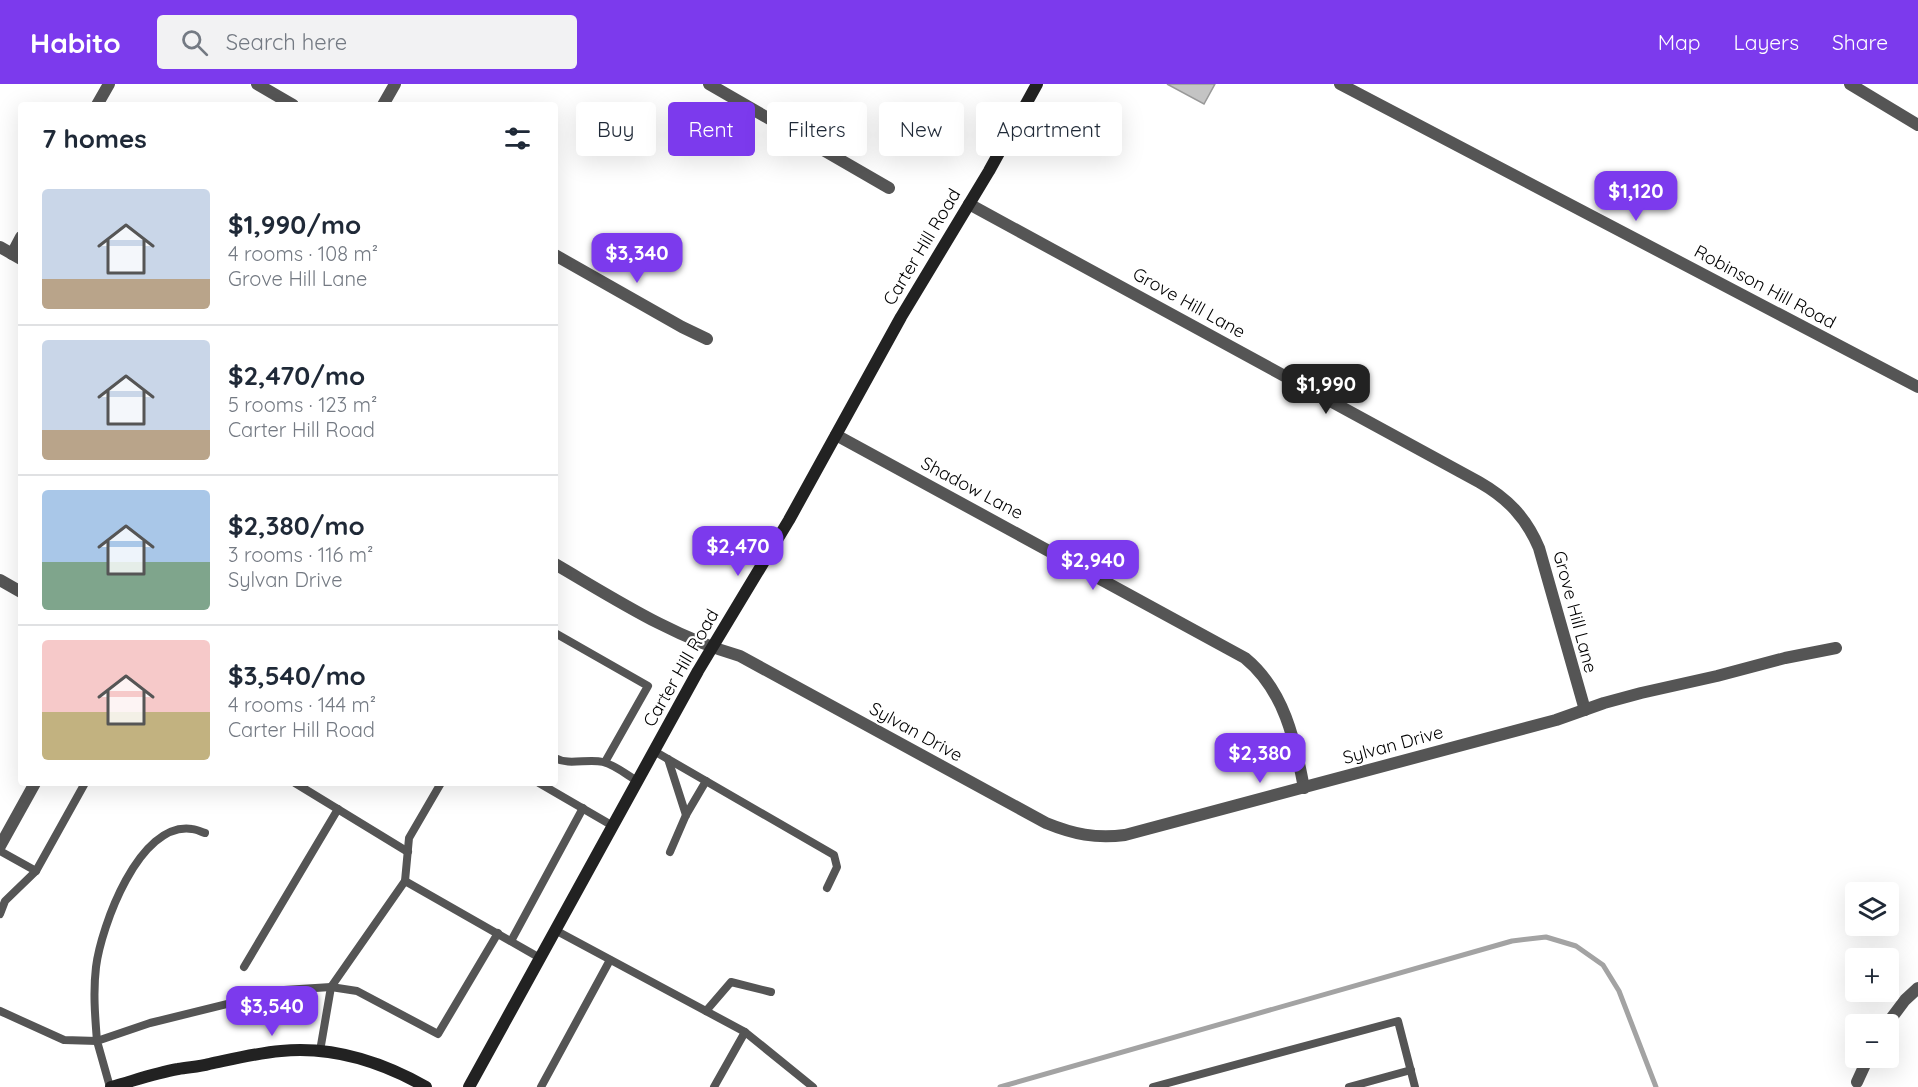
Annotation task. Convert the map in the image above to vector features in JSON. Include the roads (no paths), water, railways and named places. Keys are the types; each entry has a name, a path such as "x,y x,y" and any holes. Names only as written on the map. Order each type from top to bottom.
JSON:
{"main road":[{"name":"Carter Hill Road","path":"469,1087 712,648 789,520 901,317 1037,84"},
{"path":"117,1086 177,1069 282,1050 345,1054 380,1065 426,1087"}],"street":[{"path":"99,102 108,84"},
{"path":"256,84 289,102"},
{"path":"385,102 395,84"},
{"path":"709,84 889,188"},
{"name":"Robinson Hill Road","path":"1340,84 1918,387"},
{"path":"1850,84 1918,125"},
{"name":"Grove Hill Lane","path":"969,204 1479,482 1506,499 1520,513 1533,533 1539,548 1585,710"},
{"path":"0,247 16,256"},
{"path":"558,257 707,339"},
{"name":"Shadow Lane","path":"836,435 1245,658 1263,675 1279,699 1287,718 1304,788"},
{"name":"Sylvan Drive","path":"558,566 669,630 712,648 740,656 1046,823 1078,835 1099,838 1125,835 1304,788 1556,720 1641,693 1836,648"},
{"path":"0,580 18,590"},
{"path":"0,846 33,786"},
{"path":"1894,1014 1918,988"},
{"path":"1857,1082 1863,1068"}],"lane":[{"path":"558,635 648,686 605,762"},
{"path":"654,751 834,855 837,867 827,888"},
{"path":"668,759 686,815"},
{"path":"558,760 605,762 637,781"},
{"path":"670,852 686,815 706,781"},
{"path":"0,914 5,901 36,871 84,786"},
{"path":"300,786 408,852"},
{"path":"320,1051 331,987 405,881 409,838 439,786"},
{"path":"544,786 613,826"},
{"path":"511,941 583,808"},
{"path":"244,967 338,809"},
{"path":"117,1086 97,1041 94,1002 96,966 104,930 129,876 149,847 163,836 178,830 192,828 206,833"},
{"path":"0,851 36,871"},
{"path":"405,881 540,958"},
{"path":"555,930 745,1032 813,1087"},
{"path":"0,1011 64,1040 97,1041 150,1023 284,990 331,987 357,991 438,1034 498,933"},
{"path":"545,1086 610,960"},
{"path":"706,1011 731,982 771,992"},
{"path":"1153,1087 1174,1084 1398,1022 1415,1087"},
{"path":"714,1087 745,1032"},
{"path":"1348,1087 1411,1070"}],"waterway":[{"path":"1000,1087 1512,941 1546,937 1576,946 1603,965 1619,991 1656,1087"}]}
